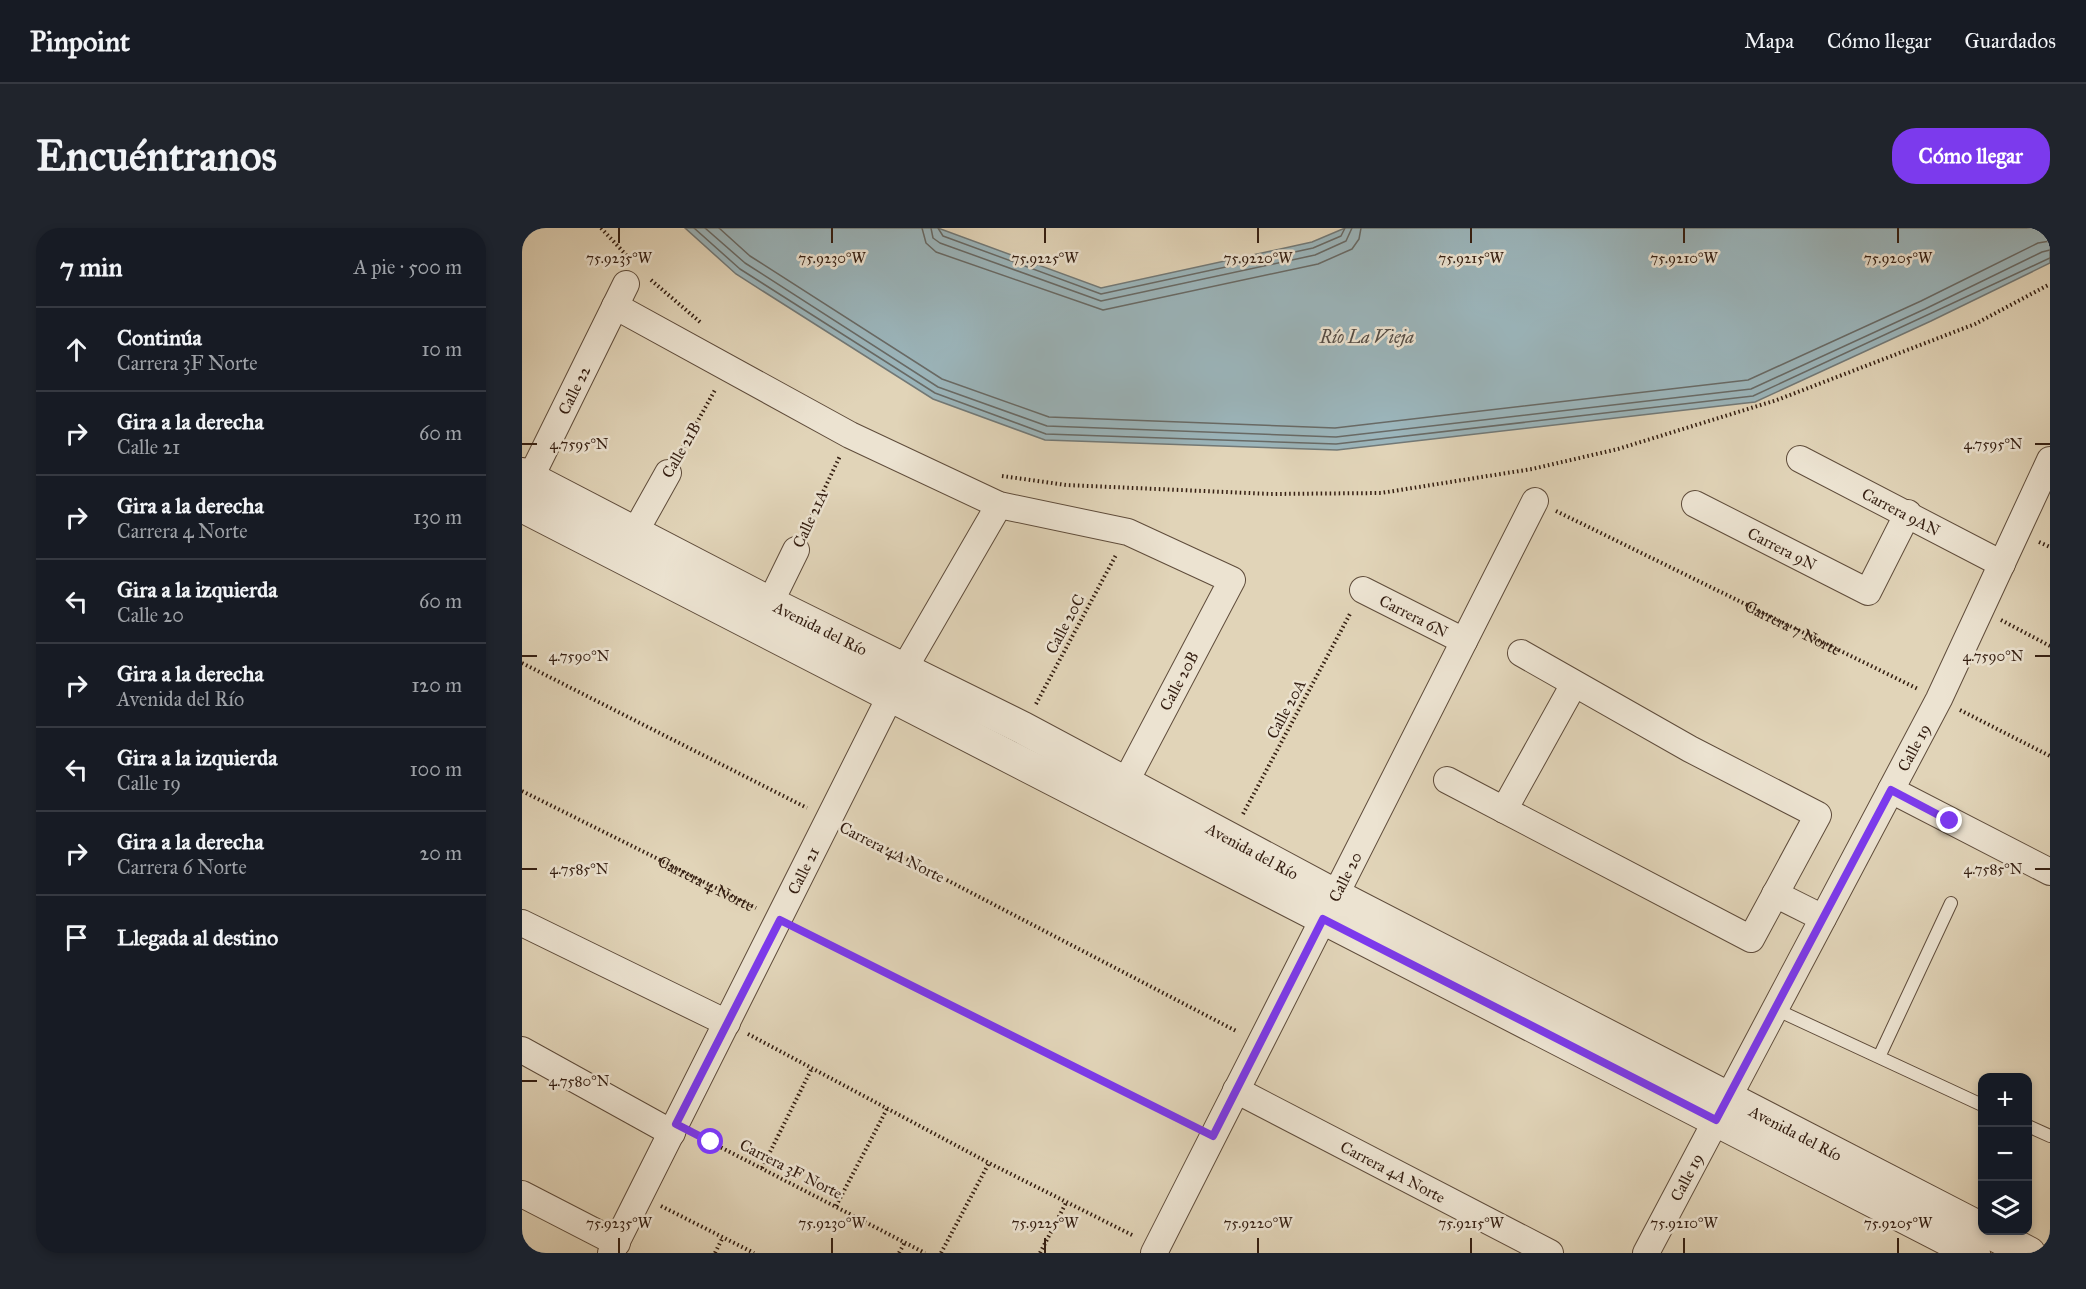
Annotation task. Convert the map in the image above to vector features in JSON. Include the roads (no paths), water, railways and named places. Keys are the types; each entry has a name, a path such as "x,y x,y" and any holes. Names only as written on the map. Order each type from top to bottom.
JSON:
{"street":[{"name":"Calle 22","path":"524,488 630,282 727,369 850,435 999,505"},
{"name":"Carrera 9AN","path":"1800,459 1908,513 2002,564"},
{"name":"Calle 19","path":"1646,1253 1938,699 2050,460"},
{"name":"Calle 21B","path":"635,532 668,473"},
{"name":"Avenida del Río","path":"524,488 635,532 770,603 897,683 1023,728 1230,839 1329,907"},
{"name":"Avenida del Río","path":"524,488 1329,907 1723,1108 1978,1227"},
{"name":"Calle 20","path":"1155,1250 1535,501"},
{"name":"Carrera 9N","path":"1695,504 1868,592 1908,513"},
{"name":"Calle 20B","path":"999,505 1128,532 1232,580 1125,783"},
{"name":"Calle 21","path":"614,1248 897,683 999,505"},
{"name":"Calle 21A","path":"770,603 795,550"},
{"name":"Carrera 6N","path":"1363,590 1464,641"},
{"path":"1446,780 1751,939 1818,815 1690,749 1521,653"},
{"path":"1504,810 1574,684"},
{"path":"1891,790 2050,872"},
{"path":"1775,894 1823,918"},
{"path":"522,923 727,1023"},
{"path":"522,1050 674,1128"},
{"name":"Carrera 4A Norte","path":"1236,1090 1550,1253"},
{"name":"Avenida del Río","path":"1723,1108 1974,1253"},
{"path":"522,1194 614,1248"},
{"name":"Avenida del Río","path":"1994,1235 2029,1253"}],"lane":[{"path":"1879,1057 1951,903"},
{"path":"1775,1009 1978,1103"},
{"path":"2030,1127 2050,1136"}],"water":[{"name":"Río La Vieja","path":"685,228 938,228 1101,288 1312,242 1345,228 2050,228 2050,263 1755,402 1337,450 1045,440 933,399 736,274"}]}
